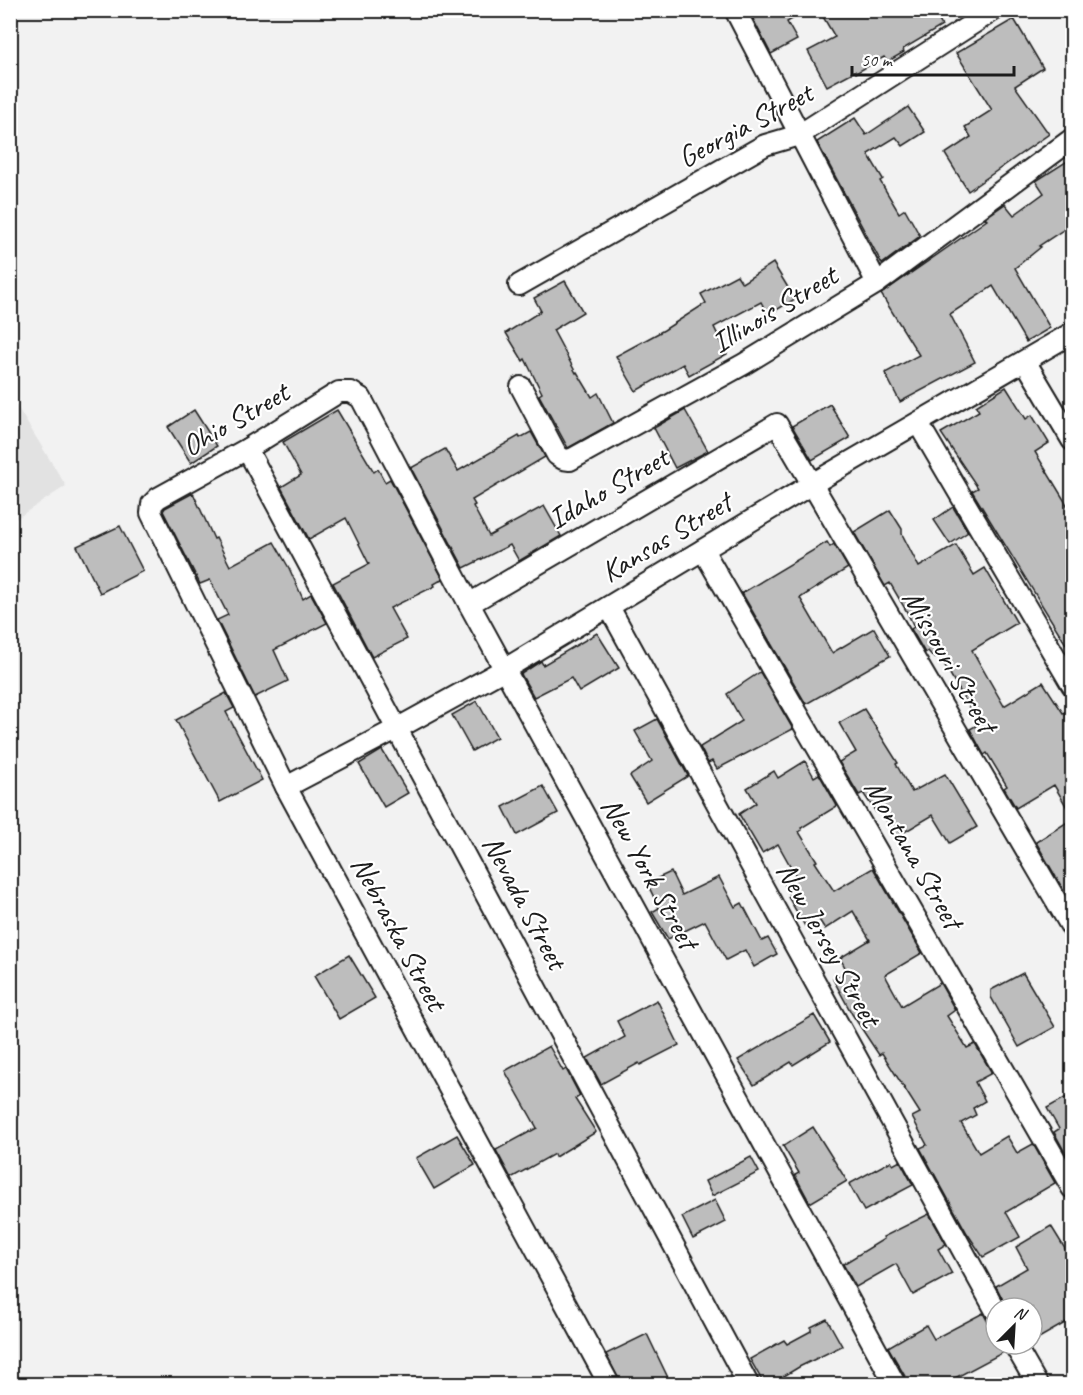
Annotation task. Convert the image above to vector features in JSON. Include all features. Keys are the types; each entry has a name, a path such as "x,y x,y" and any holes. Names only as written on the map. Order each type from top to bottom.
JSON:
{"street":[{"path":"735,10 877,283"},
{"name":"Georgia Street","path":"519,285 765,144 799,135 994,10"},
{"name":"Illinois Street","path":"521,387 557,455 570,460 744,364 877,283 1072,139"},
{"name":"Kansas Street","path":"286,787 505,669 812,484 1072,333"},
{"path":"1025,361 1072,440"},
{"name":"Ohio Street","path":"152,504 158,498 247,449 339,393 351,392"},
{"name":"New York Street","path":"351,392 361,398 469,603 895,1384"},
{"path":"918,423 1072,685"},
{"name":"Idaho Street","path":"469,603 777,424"},
{"name":"Missouri Street","path":"777,424 1072,928"},
{"name":"Nevada Street","path":"247,449 748,1384"},
{"name":"Nebraska Street","path":"152,504 151,513 286,787 609,1384"},
{"name":"Montana Street","path":"703,550 1072,1188"},
{"name":"New Jersey Street","path":"609,606 988,1296"},
{"path":"1021,1356 1037,1384"}],"shaded area":[{"path":"10,395 66,486 11,522 10,522"}],"building":[{"path":"770,10 808,10 787,22 797,40 771,54 753,19"},
{"path":"819,10 933,10 942,26 903,49 904,52 887,62 884,57 827,86 808,51 835,37"},
{"path":"1014,19 1043,68 1015,86 1049,134 968,191 945,154 971,137 965,127 992,110 956,53"},
{"path":"908,107 925,132 903,146 896,137 868,154 883,179 880,181 899,213 905,209 920,236 882,264 817,142 855,118 866,135"},
{"path":"1072,158 1072,224 1039,246 1041,247 1015,268 1050,328 1026,342 993,286 950,314 975,362 900,402 885,373 919,355 881,294 987,220 985,218 1005,204 1014,215 1044,193 1036,181"},
{"path":"773,263 795,299 768,315 761,302 714,327 727,354 689,375 683,364 636,391 616,356 664,330 706,303 701,294 737,275 742,283"},
{"path":"565,281 583,312 553,330 576,373 592,397 598,393 613,423 568,448 539,395 542,393 525,359 523,361 506,333 541,311 534,298"},
{"path":"1006,387 1026,419 1032,415 1049,443 1035,452 1072,513 1072,654 972,491 978,488 941,433 979,411 976,406"},
{"path":"830,404 850,438 812,460 792,426"},
{"path":"194,410 217,446 191,463 168,427"},
{"path":"337,410 374,472 378,469 385,482 390,479 443,579 434,584 435,586 390,608 407,639 372,657 333,583 369,564 346,518 309,539 281,487 301,475 283,442"},
{"path":"685,410 708,451 675,468 654,428"},
{"path":"531,432 545,457 472,500 475,505 473,506 489,536 544,506 561,536 519,561 510,545 464,568 411,468 445,449 458,471 519,436 520,438"},
{"path":"193,493 214,539 216,538 230,566 274,542 303,599 311,594 327,623 274,650 288,681 255,697 217,620 228,615 210,580 200,584 163,511"},
{"path":"953,507 968,532 950,544 934,520"},
{"path":"890,510 902,529 902,534 919,567 956,545 974,575 985,568 1017,623 972,650 1004,706 1043,682 1063,713 1065,712 1072,724 1072,816 1054,785 1016,808 1004,788 1007,786 987,753 984,755 970,729 979,724 939,655 934,658 928,651 925,653 911,629 914,627 907,612 890,583 885,586 854,532"},
{"path":"120,526 143,571 100,593 77,546"},
{"path":"827,542 830,547 834,544 848,568 800,598 832,653 874,628 890,656 806,704 742,593"},
{"path":"597,633 619,668 579,692 571,678 534,697 521,674 541,661 543,665"},
{"path":"760,672 793,729 717,769 712,761 708,763 700,747 742,721 727,694"},
{"path":"226,693 234,708 226,712 262,780 220,802 176,720"},
{"path":"477,701 497,737 472,751 452,715"},
{"path":"864,709 898,763 896,764 912,792 945,774 977,827 950,843 933,815 896,837 880,809 876,812 863,793 859,795 839,762 856,752 839,723"},
{"path":"657,719 688,776 646,802 630,776 652,761 635,731"},
{"path":"382,750 408,793 384,807 359,764"},
{"path":"805,761 814,777 819,774 837,806 801,828 799,832 817,861 815,862 834,891 873,868 922,953 885,975 902,1006 940,983 955,1010 947,1016 967,1048 975,1044 992,1073 975,1082 985,1101 973,1108 976,1115 961,1123 979,1153 1007,1136 1017,1153 1033,1144 1055,1183 1006,1212 1020,1237 983,1257 967,1233 920,1148 927,1145 912,1117 920,1113 882,1053 879,1055 852,1014 833,979 847,971 840,958 870,940 853,911 825,929 818,918 805,926 788,897 791,896 785,885 797,878 778,844 762,853 739,814 756,803 747,788 774,771 778,778"},
{"path":"543,786 558,813 517,835 503,807"},
{"path":"1072,819 1072,905 1036,842"},
{"path":"671,872 682,895 719,877 735,907 742,903 762,941 768,938 777,954 754,967 745,950 726,960 705,921 668,939 652,912 659,908 647,883"},
{"path":"349,955 375,998 339,1019 314,976"},
{"path":"1023,973 1055,1027 1019,1047 991,997 991,990"},
{"path":"657,1000 679,1045 601,1084 587,1058 625,1037 617,1021"},
{"path":"814,1015 830,1042 754,1085 738,1060"},
{"path":"549,1046 563,1071 566,1069 580,1096 575,1099 596,1132 555,1157 554,1154 511,1178 496,1150 537,1128 505,1071"},
{"path":"1072,1094 1072,1165 1054,1132 1059,1129 1047,1108"},
{"path":"813,1127 847,1181 810,1203 795,1175 799,1173 783,1146"},
{"path":"457,1135 475,1165 434,1189 416,1158"},
{"path":"751,1157 759,1172 712,1196 705,1181"},
{"path":"891,1161 893,1165 900,1161 913,1185 864,1211 849,1184"},
{"path":"715,1200 726,1222 693,1239 682,1217"},
{"path":"929,1214 946,1244 938,1249 952,1274 913,1295 896,1264 856,1287 843,1264 884,1239 883,1237"},
{"path":"1051,1226 1067,1252 1072,1249 1072,1319 1044,1335 1044,1296 1001,1296 996,1286 1027,1268 1016,1247"},
{"path":"983,1313 984,1356 996,1356 953,1379 956,1384 907,1384 906,1378 888,1347 926,1325 934,1339"},
{"path":"827,1319 842,1346 771,1384 764,1384 750,1359 784,1340 787,1344"},
{"path":"647,1334 671,1384 621,1384 606,1354"}]}
